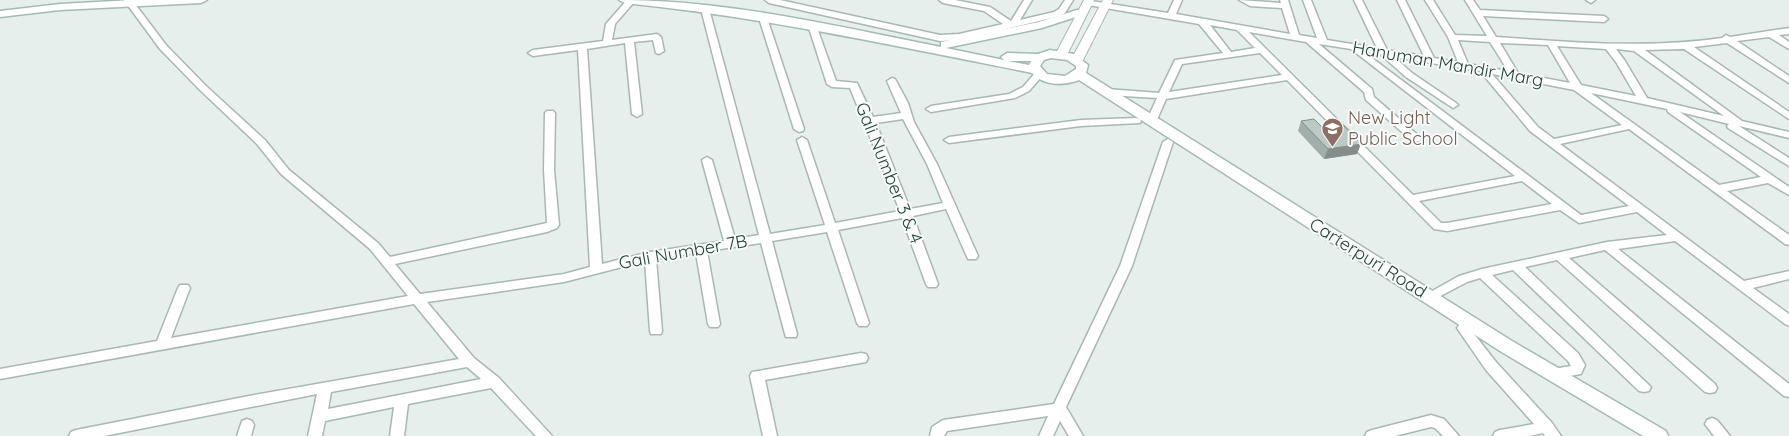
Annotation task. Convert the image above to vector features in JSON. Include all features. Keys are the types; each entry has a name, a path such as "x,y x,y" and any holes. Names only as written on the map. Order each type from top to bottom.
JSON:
{"main road":[{"path":"0,10 64,2 201,0"},
{"path":"626,0 704,5 823,18 945,45 1010,57 1038,67 1056,80 1077,71 1061,54 1050,54 1038,67"},
{"path":"0,14 104,2"},
{"path":"704,5 763,18 812,25 1038,67"},
{"path":"945,45 1042,25 1086,5"},
{"name":"Carterpuri Road","path":"1077,71 1107,92 1168,142 1463,328 1645,436"},
{"name":"Carterpuri Road","path":"1077,71 1144,121 1432,297 1506,346 1659,436"}],"street":[{"path":"770,0 934,38 959,37 1057,14 1062,11 1069,0"},
{"path":"943,0 987,8 1011,24"},
{"path":"987,8 993,0"},
{"path":"1011,24 1028,0"},
{"path":"1171,16 1178,0"},
{"path":"1243,0 1250,3 1285,3 1295,36"},
{"path":"1307,0 1322,42"},
{"path":"1358,0 1383,52 1409,75 1453,105"},
{"path":"1401,0 1430,60"},
{"path":"1429,0 1452,37 1464,66"},
{"path":"1469,0 1515,75"},
{"path":"608,42 606,32 608,25 631,1"},
{"path":"129,2 163,47 203,88 261,142 286,172 374,246 469,362 494,382 545,436"},
{"path":"1077,71 1107,2"},
{"name":"Hanuman Mandir Marg","path":"1086,5 1107,2 1127,4 1171,16 1483,69 1643,100 1787,136"},
{"path":"704,5 791,334"},
{"path":"1061,54 1086,5"},
{"path":"1479,14 1604,19"},
{"path":"763,18 799,129"},
{"path":"1202,21 1229,55"},
{"name":"Gali Number 3 & 4","path":"812,25 832,84 854,86 907,214 932,284"},
{"path":"1239,27 1438,226 1447,228 1562,206"},
{"path":"1452,37 1636,48 1686,46 1726,38 1789,31"},
{"path":"1770,34 1789,46"},
{"path":"533,53 657,37 660,50"},
{"path":"1726,38 1789,80"},
{"path":"1308,39 1369,91 1369,98 1416,139"},
{"path":"629,40 637,114"},
{"path":"1550,42 1577,87 1789,241"},
{"path":"1608,46 1620,61 1643,100"},
{"path":"1686,46 1789,116"},
{"path":"582,47 596,270"},
{"path":"1354,48 1404,88 1525,176 1580,219 1642,208"},
{"path":"1636,48 1742,125"},
{"path":"949,140 1081,123 1144,121 1164,96 1178,62 1261,50"},
{"path":"931,109 1012,96 1026,89 1038,67"},
{"path":"1483,69 1534,129 1788,319"},
{"path":"1107,92 1164,96 1288,76"},
{"path":"892,81 972,256"},
{"path":"1664,105 1789,192"},
{"path":"386,262 548,228 553,225 549,170 550,113"},
{"path":"870,121 907,115"},
{"path":"1724,121 1789,163"},
{"path":"1553,142 1630,126"},
{"path":"802,140 863,323"},
{"path":"1046,436 1126,266 1168,142"},
{"path":"707,160 730,243"},
{"path":"1410,199 1525,176"},
{"path":"1717,189 1769,179"},
{"name":"Gali Number 7B","path":"0,374 417,298 564,278 650,256 831,228 950,205"},
{"path":"1432,297 1463,279 1515,265 1607,246 1680,237"},
{"path":"1607,246 1789,392"},
{"path":"701,248 714,324"},
{"path":"650,256 656,331"},
{"path":"1559,256 1710,388"},
{"path":"1515,265 1644,388"},
{"path":"1482,273 1573,357 1578,365 1576,370 1553,374"},
{"path":"1742,286 1789,275"},
{"path":"162,345 184,288"},
{"path":"1463,328 1491,366 1550,432"},
{"path":"770,436 756,376 861,358"},
{"path":"76,436 259,399 469,362"},
{"path":"320,416 494,382"},
{"path":"315,436 325,390"},
{"path":"397,436 402,400"},
{"path":"937,436 937,431 942,426 1060,409"},
{"path":"1060,409 1076,436"},
{"path":"1381,435 1431,422 1439,423 1452,436"},
{"path":"1712,424 1723,436"},
{"path":"1500,436 1550,432"}],"building":[{"path":"1314,119 1324,129 1344,126 1361,144 1328,149 1301,121"}],"place":[{"name":"New Light Public School","path":"1332,147"}]}
